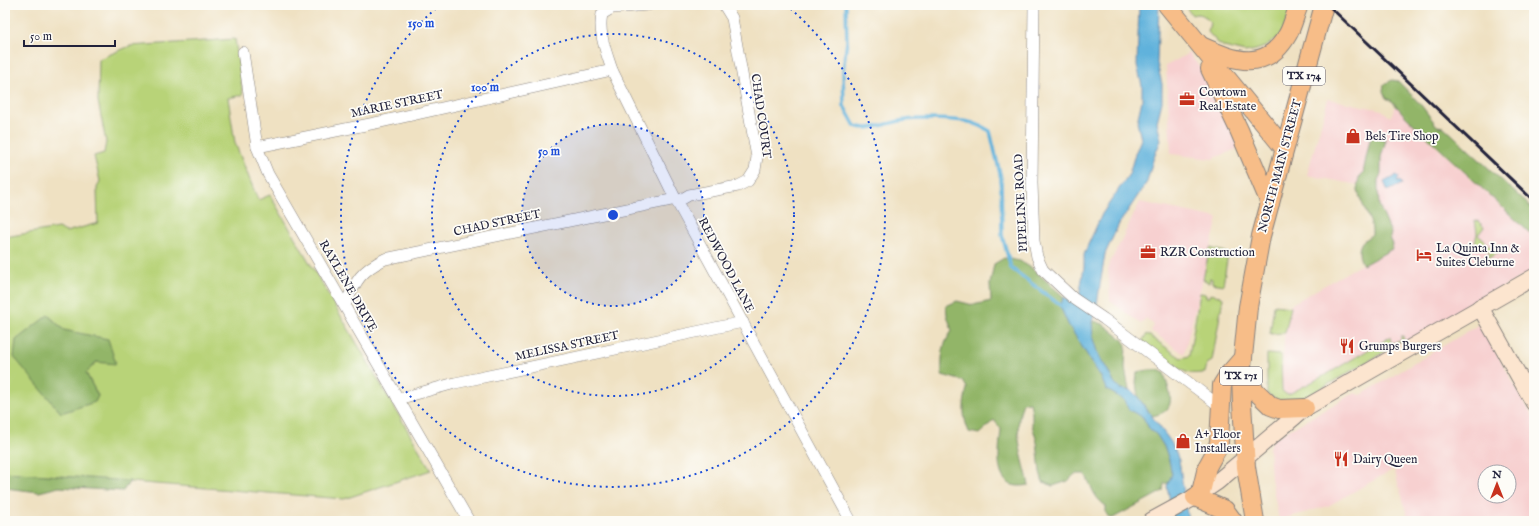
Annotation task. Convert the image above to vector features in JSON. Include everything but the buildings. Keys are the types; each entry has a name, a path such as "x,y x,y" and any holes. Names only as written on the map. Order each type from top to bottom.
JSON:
{"main road":[{"path":"1167,5 1284,148"},
{"path":"1199,44 1228,57 1237,59 1256,60 1264,58 1272,54 1288,34 1299,5"},
{"name":"NORTH MAIN STREET","path":"1255,521 1248,487 1245,457 1241,377 1248,307 1257,251 1324,5"},
{"path":"1199,44 1239,130 1270,203"},
{"path":"1233,521 1225,510 1198,494 1207,467 1217,449 1219,442 1222,385 1229,374 1243,358"},
{"path":"1241,377 1271,406 1279,409 1305,408"}],"street":[{"name":"REDWOOD LANE","path":"648,5 612,8 602,14 600,25 605,49 612,70 677,200 851,521"},
{"name":"CHAD COURT","path":"677,200 689,195 738,186 748,181 755,170 757,157 732,18 724,5"},
{"name":"PIPELINE ROAD","path":"1034,5 1032,183 1034,241 1037,257 1044,270 1074,298 1104,318 1221,407"},
{"name":"RAYLENE DRIVE","path":"243,52 257,147 268,174 345,305 468,521"},
{"name":"MARIE STREET","path":"257,147 380,122 612,70"},
{"name":"CHAD STREET","path":"345,305 355,283 363,272 385,259 677,200"},
{"path":"1151,521 1217,482 1305,408 1534,277"},
{"path":"1480,308 1534,403"},
{"name":"MELISSA STREET","path":"398,398 455,383 743,322"}],"shaded area":[{"path":"1189,53 1209,80 1239,148 1212,159 1171,154 1166,66"},
{"path":"1328,99 1382,110 1390,117 1396,106 1434,145 1534,237 1534,270 1293,405 1281,395 1285,324 1288,306 1390,248 1363,186 1307,175"},
{"path":"1140,202 1218,218 1184,354 1151,331 1154,325 1146,318 1141,324 1110,301 1108,267"},
{"path":"1480,324 1534,419 1534,521 1409,521 1394,469 1328,506 1279,520 1271,478 1270,445 1275,438 1354,393 1361,395"}],"green space":[{"path":"1184,5 1293,5 1281,35 1267,46 1245,52 1224,47 1217,42 1208,32 1210,22 1200,14 1192,15"},
{"path":"235,39 243,95 228,98 235,143 258,200 270,195 431,470 344,499 5,472 5,237 58,228 66,232 98,223 97,188 100,181 94,156 104,153 106,142 98,101 99,59 130,46","holes":["48,315 64,330 78,334 115,363 96,362 86,373 98,396"]},
{"path":"1392,80 1398,81 1421,105 1437,126 1444,127 1534,210 1534,237 1406,117 1392,101 1386,98 1383,91 1384,85"},
{"path":"1373,136 1386,140 1381,157 1381,174 1378,180 1379,205 1391,233 1390,238 1393,244 1392,249 1363,265 1359,248 1363,241 1372,234 1369,219 1359,194 1358,187 1359,179 1363,173 1370,139"},
{"path":"1475,220 1484,227 1478,235 1497,252 1503,246 1505,248 1484,261 1482,258 1490,254 1484,245 1477,249 1476,248 1475,242 1477,233"},
{"path":"1210,248 1226,252 1228,254 1223,285 1212,283 1212,279 1210,278 1209,283 1203,279"},
{"path":"1004,258 1020,261 1033,269 1064,297 1060,306 1068,324 1101,377 1106,389 1124,400 1129,410 1143,417 1149,428 1157,435 1165,448 1172,474 1169,483 1164,484 1163,491 1113,518 1109,518 1106,513 1106,506 1095,495 1085,474 1075,474 1068,481 1053,486 1043,482 1040,472 1037,442 1032,425 1030,402 1023,403 1018,424 1018,434 1029,485 1017,486 1008,483 1003,477 999,459 1001,429 994,420 979,434 969,432 965,420 964,410 967,388 963,381 942,375 944,346 952,331 946,306 957,301 973,305 991,301 990,284 994,264"},
{"path":"1200,293 1206,294 1206,297 1209,297 1210,294 1223,298 1212,361 1207,364 1205,373 1191,373 1177,368 1142,341 1147,334 1181,358 1189,356"},
{"path":"1274,305 1291,307 1285,333 1270,334"},
{"path":"48,315 64,330 108,339 116,364 96,362 86,373 98,396 95,402 61,413 14,357 16,340"},
{"path":"1094,321 1103,324 1122,339 1126,345 1125,368 1129,390 1120,389 1113,381 1098,355 1093,339 1092,322"},
{"path":"1401,336 1403,336 1404,341 1290,406 1267,394 1267,354 1281,355 1282,391 1289,394 1329,373 1390,337 1391,343 1401,341"},
{"path":"1159,370 1164,373 1170,394 1169,405 1166,410 1152,416 1138,397 1136,383 1137,372"},
{"path":"5,472 130,481 123,491 59,487 39,492 5,488"}],"water":[{"path":"1139,5 1159,5 1157,63 1162,84 1162,102 1157,122 1161,140 1153,160 1147,182 1119,224 1105,254 1097,304 1092,322 1093,339 1098,355 1113,381 1120,389 1132,391 1137,396 1171,442 1179,460 1188,521 1174,521 1167,486 1172,474 1165,448 1157,435 1149,428 1143,417 1129,410 1124,400 1106,389 1101,377 1068,324 1060,306 1064,297 1078,304 1084,267 1084,255 1087,247 1102,214 1129,174 1141,139 1137,122 1142,100 1142,86 1137,65"},
{"path":"1397,175 1399,177 1397,181 1401,182 1402,184 1388,191 1384,182"}],"waterway":[{"path":"846,5 847,41 843,71 844,106 855,126 868,128 906,120 940,119 973,123 990,131 1001,178 1002,235 1011,268 1064,308"}],"railway":[{"path":"1328,5 1534,201"}],"place":[{"name":"Cowtown Real Estate","path":"1187,99"},
{"name":"Bels Tire Shop","path":"1353,136"},
{"name":"RZR Construction","path":"1148,252"},
{"name":"La Quinta Inn & Suites Cleburne","path":"1424,255"},
{"name":"Grumps Burgers","path":"1347,346"},
{"name":"A+ Floor Installers","path":"1183,441"},
{"name":"Dairy Queen","path":"1341,459"}]}
